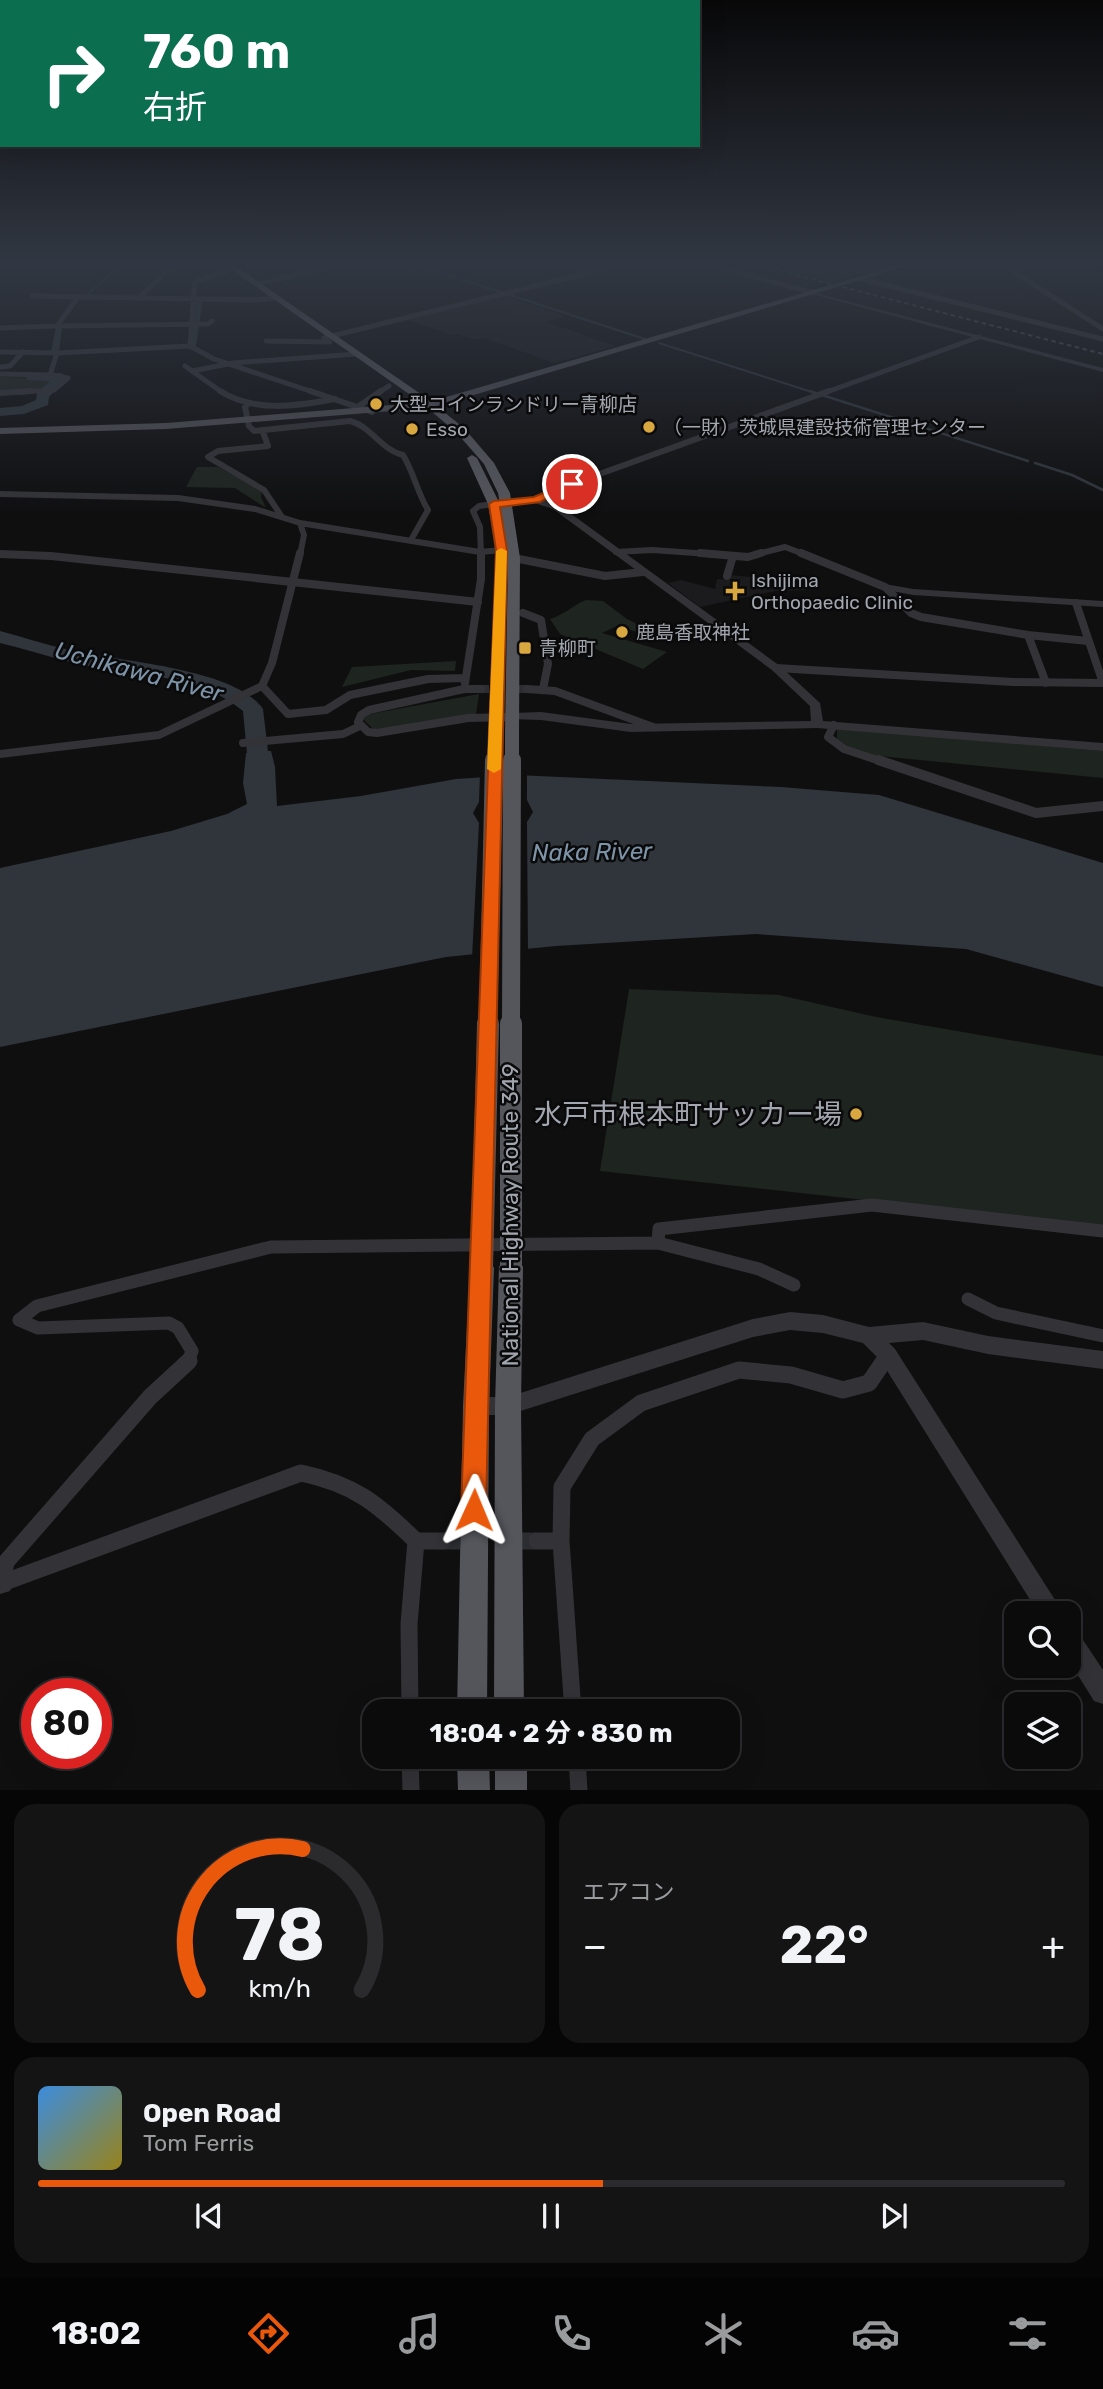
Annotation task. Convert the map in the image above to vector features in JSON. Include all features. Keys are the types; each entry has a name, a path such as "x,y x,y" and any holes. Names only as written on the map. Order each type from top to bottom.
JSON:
{"highway":[{"name":"National Highway Route 349","path":"343,349 460,430 481,452 495,473 514,558 503,725 476,1406 472,1699"},
{"name":"National Highway Route 349","path":"352,355 389,386 424,406"},
{"name":"National Highway Route 349","path":"500,503 511,1267 508,1406 509,1699"}],"main road":[{"path":"0,431 103,430 372,412 424,406 622,349"}],"street":[{"path":"0,352 57,353 142,349"},
{"path":"195,349 214,359 233,363 372,412"},
{"path":"536,500 547,493 947,349"},
{"path":"1022,349 1103,370"},
{"path":"0,367 10,366 23,352"},
{"path":"50,375 57,353"},
{"path":"192,372 233,363 352,355"},
{"path":"185,366 232,399 248,404 301,404 337,398"},
{"path":"0,374 65,376 68,379 54,390 0,393"},
{"path":"359,406 389,386"},
{"path":"248,404 245,407 247,420 254,431 350,421 358,423 391,452 403,455 415,475 422,500 428,510 411,540"},
{"path":"263,432 268,446 218,452 208,457 260,487 282,517"},
{"path":"0,494 178,498 255,509 300,523 480,552 502,550"},
{"path":"464,689 478,602 480,527 473,511 478,506 536,500 556,507 776,668 816,705 817,724"},
{"path":"0,754 159,735 262,685 272,663 293,583 304,535 300,523"},
{"path":"616,552 652,550 748,557 785,547 885,587 1103,604"},
{"path":"0,554 51,556 478,602"},
{"path":"727,576 733,556"},
{"path":"514,558 605,576 643,572"},
{"path":"885,587 911,613 922,617 1028,635 1091,637"},
{"path":"776,668 1046,683 1103,683 1091,637 1076,603"},
{"path":"523,613 541,620 540,635 547,657 547,682 543,689"},
{"path":"1028,635 1046,683"},
{"path":"262,685 288,714 326,710 350,695 428,680 465,678"},
{"path":"481,690 464,689 369,710 358,719 360,726 368,732 377,733 468,718 503,725 541,716 609,726 817,724 1103,747"},
{"path":"527,689 543,689 653,727"},
{"path":"834,725 828,737 844,750 1037,813 1103,806"},
{"path":"243,743 343,734 360,726"},
{"path":"658,1244 659,1229 872,1205 1103,1231"},
{"path":"1,1583 6,1562 150,1397 188,1362 192,1351 178,1328 169,1323 38,1328 19,1320 37,1306 271,1247 658,1244 759,1269 794,1285"},
{"path":"968,1299 996,1313 1103,1336"},
{"path":"476,1406 508,1406 753,1328 790,1321 823,1324 869,1336 923,1331 988,1345 1103,1360"},
{"path":"869,1336 888,1355 1045,1601"},
{"path":"572,1699 561,1541 562,1487 592,1439 641,1403 739,1370 790,1375 843,1390 869,1383 888,1355"},
{"path":"1,1583 301,1472 337,1480 363,1492 416,1541 443,1541"},
{"path":"410,1699 409,1624 416,1541"},
{"path":"537,1542 561,1541"},
{"path":"1081,1658 1103,1692"},
{"path":"410,1769 411,1790"},
{"path":"578,1769 579,1790"}],"shaded area":[{"path":"513,349 607,349 554,363"},
{"path":"0,377 55,378 45,389 0,391"},
{"path":"197,467 218,467 262,491 261,497 266,508 235,488 186,487"},
{"name":"Ishijima Orthopaedic Clinic","path":"730,575 802,582 808,590 775,591 700,607 668,583 681,580 715,589 717,579 728,580"},
{"path":"586,600 603,601 627,619 647,629 644,634 617,626 602,633 667,652 643,669 560,634 550,619"},
{"path":"456,661 455,671 411,670 342,687 352,667"},
{"path":"479,694 476,715 386,730 373,729 363,719 370,714"},
{"path":"837,728 1103,751 1103,778 869,755 837,743"},
{"name":"水戸市根本町サッカー場","path":"629,989 779,995 876,1017 1103,1056 1103,1226 600,1171"}],"water":[{"name":"Naka River","path":"271,751 275,767 277,806 361,796 456,779 516,775 781,787 879,795 1103,863 1103,987 966,949 756,934 556,946 446,957 0,1047 0,868 171,831 227,814 247,804 243,783 246,753"}],"pier":[{"path":"527,772 527,800 533,812 527,822 528,952 472,958 479,823 473,813 479,802 480,774"}],"waterway":[{"path":"676,349 815,393"},
{"path":"32,377 61,377 49,390"},
{"path":"0,412 24,410 43,402 42,396 47,391"},
{"path":"810,391 818,394"},
{"path":"822,395 1028,461"},
{"path":"1035,463 1072,475 1103,490"},
{"name":"Uchikawa River","path":"0,637 79,658 172,674 220,688 239,697 253,709 261,785"}],"tunnel":[{"path":"481,689 527,689"},
{"path":"443,1541 537,1541"}],"railway":[{"path":"1082,349 1103,354"}],"slow traffic":[{"path":"494,769 501,551"}],"place":[{"name":"大型コインランドリー青柳店","path":"376,404"},
{"name":"（一財）茨城県建設技術管理センター","path":"649,427"},
{"name":"Esso","path":"412,429"},
{"name":"Ishijima Orthopaedic Clinic","path":"735,591"},
{"name":"鹿島香取神社","path":"622,632"},
{"name":"青柳町","path":"525,648"},
{"name":"水戸市根本町サッカー場","path":"856,1114"}],"route":[{"path":"474,1510 502,550 494,504 536,500 572,484"}]}
